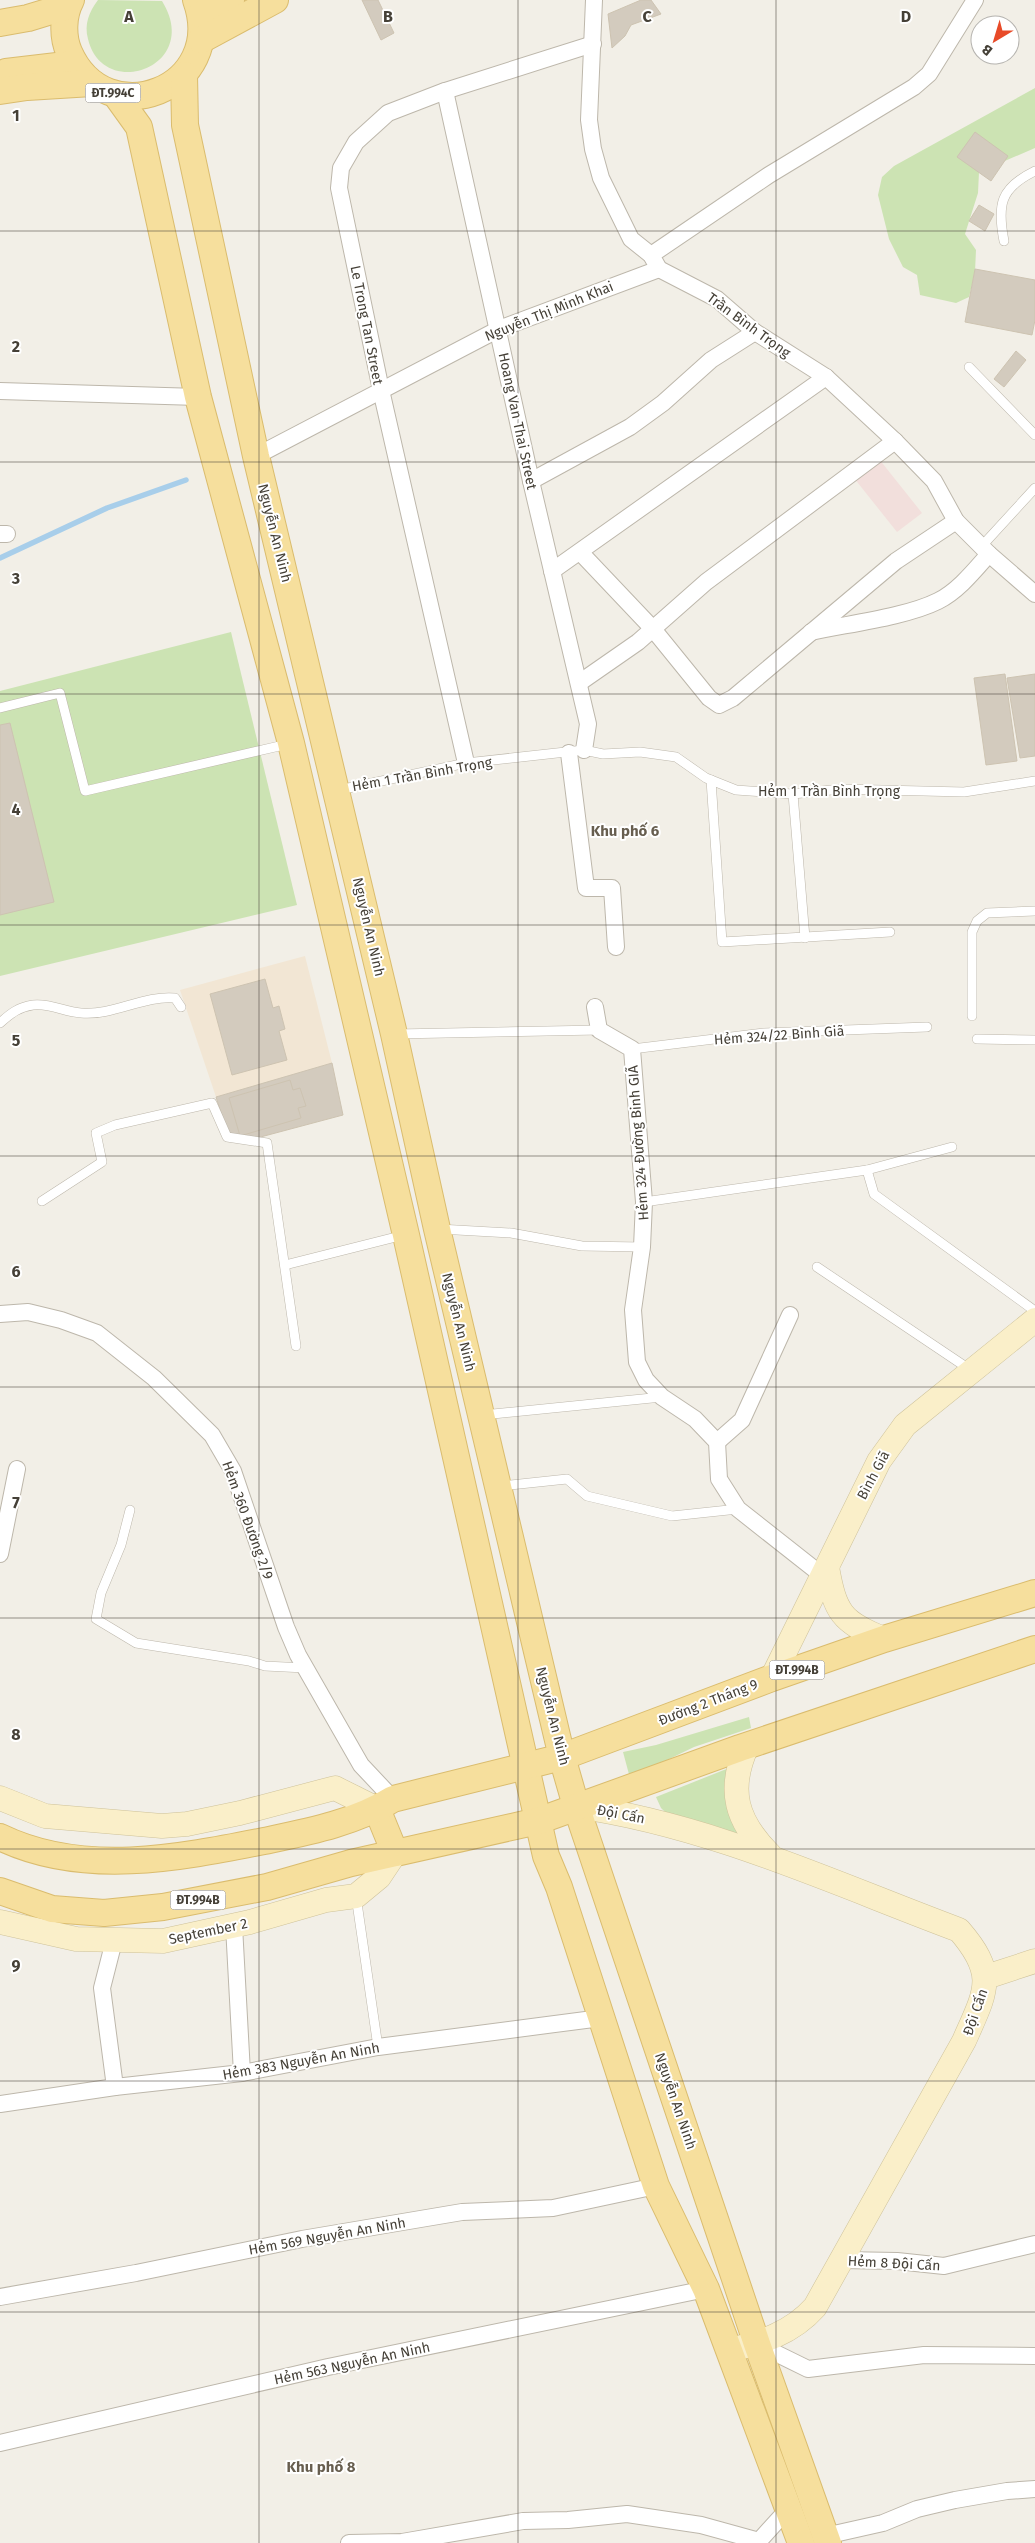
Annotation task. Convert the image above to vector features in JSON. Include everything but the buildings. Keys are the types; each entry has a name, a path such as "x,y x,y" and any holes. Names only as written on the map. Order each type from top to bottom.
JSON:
{"main road":[{"name":"ĐT.994C","path":"0,22 28,18 69,3 65,32 66,46 74,64 92,83 116,95 140,96 164,90 184,75 195,59 201,40 198,7 231,0"},
{"path":"201,40 275,0"},
{"path":"0,72 74,64"},
{"name":"Nguyễn An Ninh","path":"184,75 185,125 256,456 394,1034 437,1229 562,1758 576,1806 757,2344 818,2541"},
{"name":"ĐT.994C","path":"0,91 27,86 92,83"},
{"path":"116,95 139,127 198,397 291,743 406,1234 546,1856 559,1887 656,2186 706,2289 788,2509 818,2541"},
{"path":"291,743 323,735"},
{"name":"Đường 2 Tháng 9","path":"525,1768 562,1758 772,1678 884,1639 1035,1593"},
{"name":"ĐT.994B","path":"0,1891 52,1909 114,1912 163,1907 267,1887 351,1863 538,1821 747,1746 1035,1650"},
{"name":"ĐT.994B","path":"0,1837 14,1844 56,1856 106,1860 160,1860 309,1832 385,1804 525,1768"},
{"path":"385,1804 395,1853"}],"street":[{"name":"Trần Bình Trọng","path":"594,0 589,120 593,149 601,178 619,217 632,239 655,262 717,299 756,332 826,378 895,441 934,481 956,522 985,551 1035,594"},
{"name":"Nguyễn Thị Minh Khai","path":"256,456 499,329 655,262 769,176 914,88 929,74 975,0"},
{"name":"Le Trong Tan Street","path":"466,763 380,390 338,188 341,168 356,142 388,113 445,91 592,44"},
{"name":"Hoang Van Thai Street","path":"445,91 531,480 588,724 576,751 586,888 612,888 616,948"},
{"path":"531,480 630,427 664,403 711,360 756,332"},
{"path":"552,571 826,378"},
{"path":"0,391 198,397"},
{"path":"578,683 653,629 706,582 895,441"},
{"path":"580,552 653,629 709,698 719,705 733,698 809,632 896,561 956,522"},
{"path":"809,632 914,609 939,601 959,586 985,551"},
{"path":"595,1008 599,1030"},
{"name":"Hẻm 324 Đường Binh GIÃ","path":"599,1030 632,1049 644,1202 642,1247 633,1310 637,1362 646,1380 662,1397 696,1419 717,1442"},
{"name":"Hẻm 360 Đường 2/9","path":"0,1314 28,1312 61,1320 97,1333 154,1378 212,1434 233,1471 286,1627 305,1668 385,1804"},
{"path":"790,1315 742,1420 717,1442 719,1479 738,1509 825,1572 840,1612 857,1629 884,1639"},
{"name":"Bình Giã","path":"772,1678 878,1461 904,1425 1035,1320"},
{"path":"0,1554 17,1469"},
{"path":"747,1746 738,1766 736,1796 742,1819 752,1836 771,1856"},
{"path":"0,1798 44,1816 162,1826 187,1824 240,1813 335,1788 385,1804"},
{"name":"Đội Cấn","path":"576,1806 624,1813 659,1821 771,1856 959,1930 976,1950 986,1977 980,2004 964,2041 815,2307 789,2330 757,2344 728,2350"},
{"path":"356,1896 379,1877 395,1853"},
{"name":"September 2","path":"0,1922 76,1940 163,1941 234,1926 326,1900 356,1896"},
{"path":"234,1926 242,2073"},
{"path":"114,1941 102,1988 115,2087"},
{"path":"986,1977 1035,1961"},
{"name":"Hẻm 383 Nguyễn An Ninh","path":"0,2104 115,2087 242,2073 378,2047 601,2018"},
{"name":"Hẻm 569 Nguyễn An Ninh","path":"0,2297 321,2236 462,2212 553,2208 656,2186"},
{"name":"Hẻm 8 Đội Cấn","path":"841,2260 897,2261 944,2266 1035,2244"},
{"name":"Hẻm 563 Nguyễn An Ninh","path":"0,2444 328,2367 706,2289"},
{"path":"757,2344 808,2368 924,2355 1035,2356"},
{"path":"818,2541 883,2523 917,2508 1007,2491 1035,2489"},
{"path":"348,2543 402,2542 523,2521 568,2520 627,2514 701,2525 758,2542 788,2509"}],"lane":[{"path":"1004,241 1000,221 1002,199 1014,184 1035,171"},
{"path":"969,367 1035,435"},
{"path":"985,551 1035,488"},
{"path":"0,708 60,693 85,791 291,743"},
{"name":"Hẻm 1 Trần Bình Trọng","path":"336,790 466,763 576,751 603,754 640,752 676,757 711,780 736,790 793,794 841,789 964,792 1035,780"},
{"path":"711,780 722,942 890,932"},
{"path":"793,794 806,938"},
{"path":"972,1016 972,932 977,921 987,913 1035,911"},
{"path":"0,1023 19,1008 33,1005 47,1004 80,1014 129,1007 164,997 175,998 181,1007"},
{"name":"Hẻm 324/22 Bình Giã","path":"632,1049 764,1033 927,1027"},
{"path":"394,1034 599,1030"},
{"path":"978,1039 1035,1040"},
{"path":"42,1202 102,1162 96,1133 115,1125 212,1103 227,1137 267,1143 296,1346"},
{"path":"644,1202 868,1170 952,1147"},
{"path":"868,1170 874,1194 1035,1311"},
{"path":"437,1229 511,1233 582,1246 642,1247"},
{"path":"285,1265 406,1234"},
{"path":"817,1267 972,1371"},
{"path":"482,1416 662,1397"},
{"path":"498,1486 567,1479 587,1496 672,1516 738,1509"},
{"path":"130,1510 121,1545 101,1593 96,1620 136,1643 249,1661 265,1666 305,1668"},
{"path":"356,1896 378,2047"}],"shaded area":[{"path":"871,449 922,513 897,532 846,468"},
{"path":"305,956 332,1063 216,1097 180,990"}],"green space":[{"path":"98,0 162,1 171,24 170,44 161,59 146,68 129,72 112,69 97,58 88,39 87,23 92,9"},
{"path":"1035,88 1035,148 979,172 978,193 965,234 976,250 975,272 969,297 956,303 920,295 917,275 903,267 889,239 878,195 882,177 894,166"},
{"path":"231,632 297,905 0,976 0,691"},
{"path":"749,1717 751,1728 694,1747 630,1778 623,1752 656,1745"},
{"path":"729,1768 744,1840 666,1813 661,1808 656,1797"}],"waterway":[{"path":"0,558 107,508 186,480"}],"district":[{"name":"Khu phố 6","path":"625,831"},
{"name":"Khu phố 8","path":"321,2467"}]}
